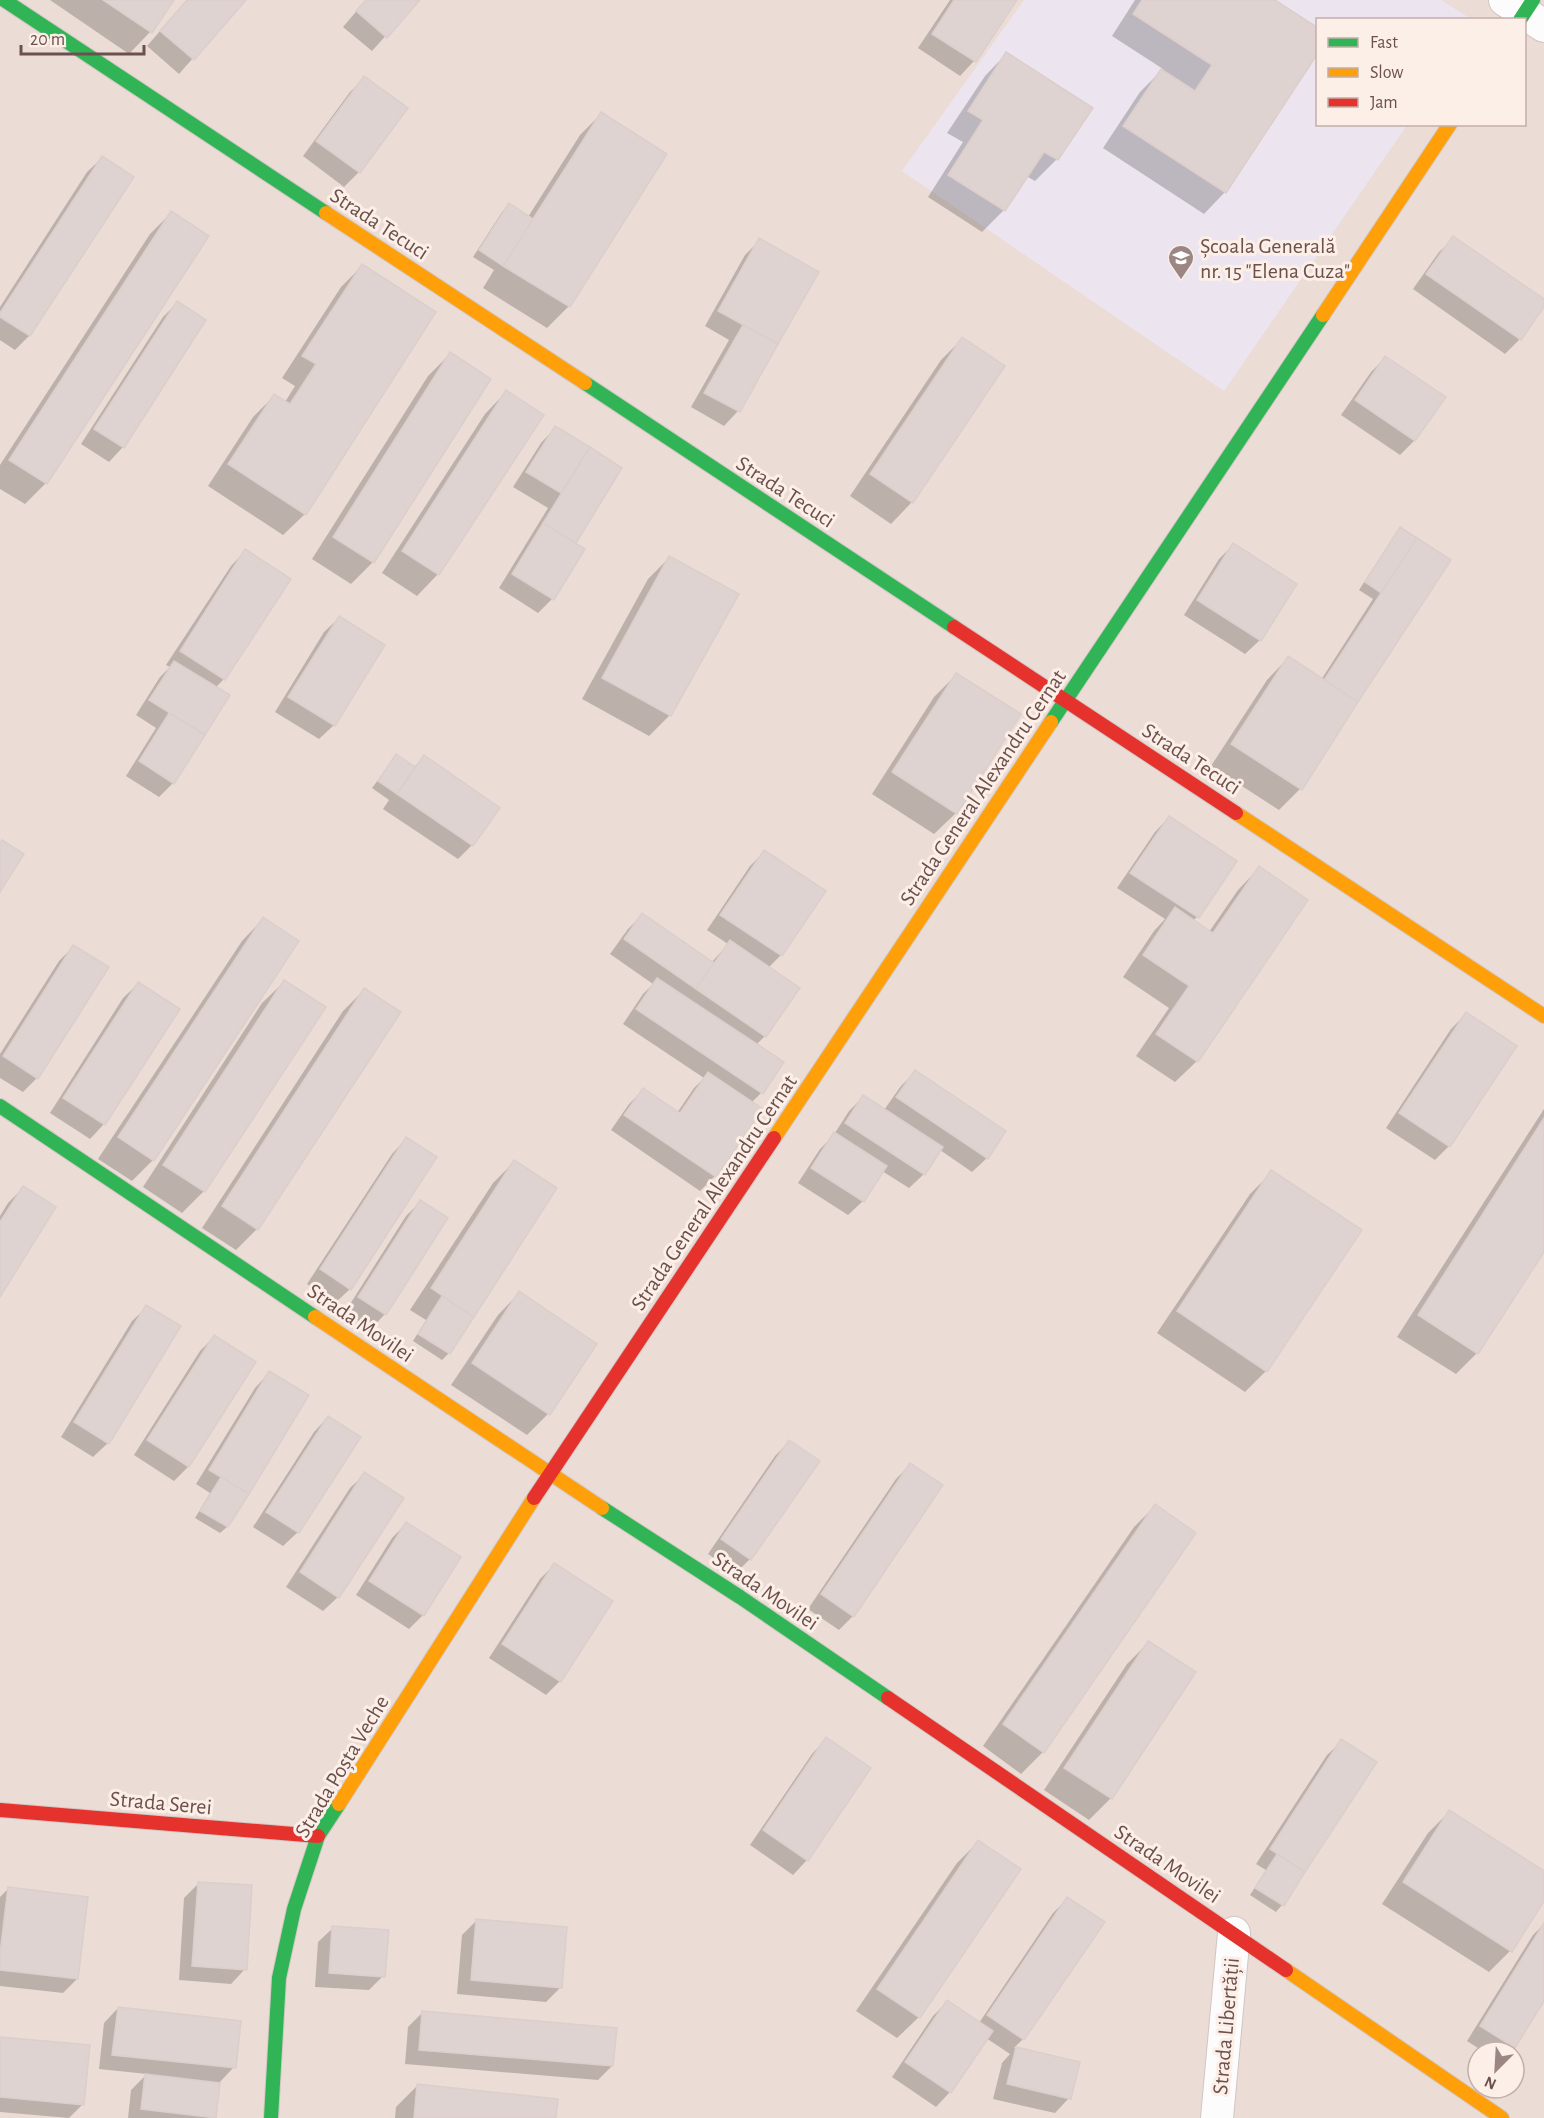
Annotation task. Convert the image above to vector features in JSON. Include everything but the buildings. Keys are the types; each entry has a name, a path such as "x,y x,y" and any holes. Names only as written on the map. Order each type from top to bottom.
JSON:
{"street":[{"name":"Strada Tecuci","path":"4,0 1544,1016"},
{"name":"Strada General Alexandru Cernat","path":"550,1474 1449,126"},
{"name":"Strada Movilei","path":"0,1106 550,1474 740,1597 1502,2118"},
{"name":"Strada Poșta Veche","path":"271,2118 279,1978 294,1909 318,1836 550,1474"},
{"name":"Strada Serei","path":"0,1810 318,1836"},
{"name":"Strada Libertății","path":"1217,2118 1234,1933"}],"shaded area":[{"path":"0,0 1544,0 1544,2118 0,2118"},
{"name":"Școala Generală nr. 15 \"Elena Cuza\"","path":"1024,0 1441,0 1469,18 1316,18 1316,126 1406,126 1224,391 902,171"}],"traffic: fast":[{"path":"4,0 326,213"},
{"path":"1521,18 1533,0"},
{"path":"1051,722 1323,315"},
{"path":"585,383 954,627"},
{"path":"0,1106 315,1317"},
{"path":"602,1508 740,1597 888,1698"},
{"path":"271,2118 279,1978 294,1909 318,1836 339,1804"}],"traffic: slow":[{"path":"1323,315 1449,126"},
{"path":"326,213 585,383"},
{"path":"774,1138 1051,722"},
{"path":"1236,813 1544,1016"},
{"path":"315,1317 602,1508"},
{"path":"339,1804 534,1498"},
{"path":"1286,1970 1502,2118"}],"traffic: jam":[{"path":"954,627 1236,813"},
{"path":"534,1498 774,1138"},
{"path":"888,1698 1286,1970"},
{"path":"0,1810 318,1836"}],"place":[{"name":"Școala Generală nr. 15 \"Elena Cuza\"","path":"1181,281"}]}
